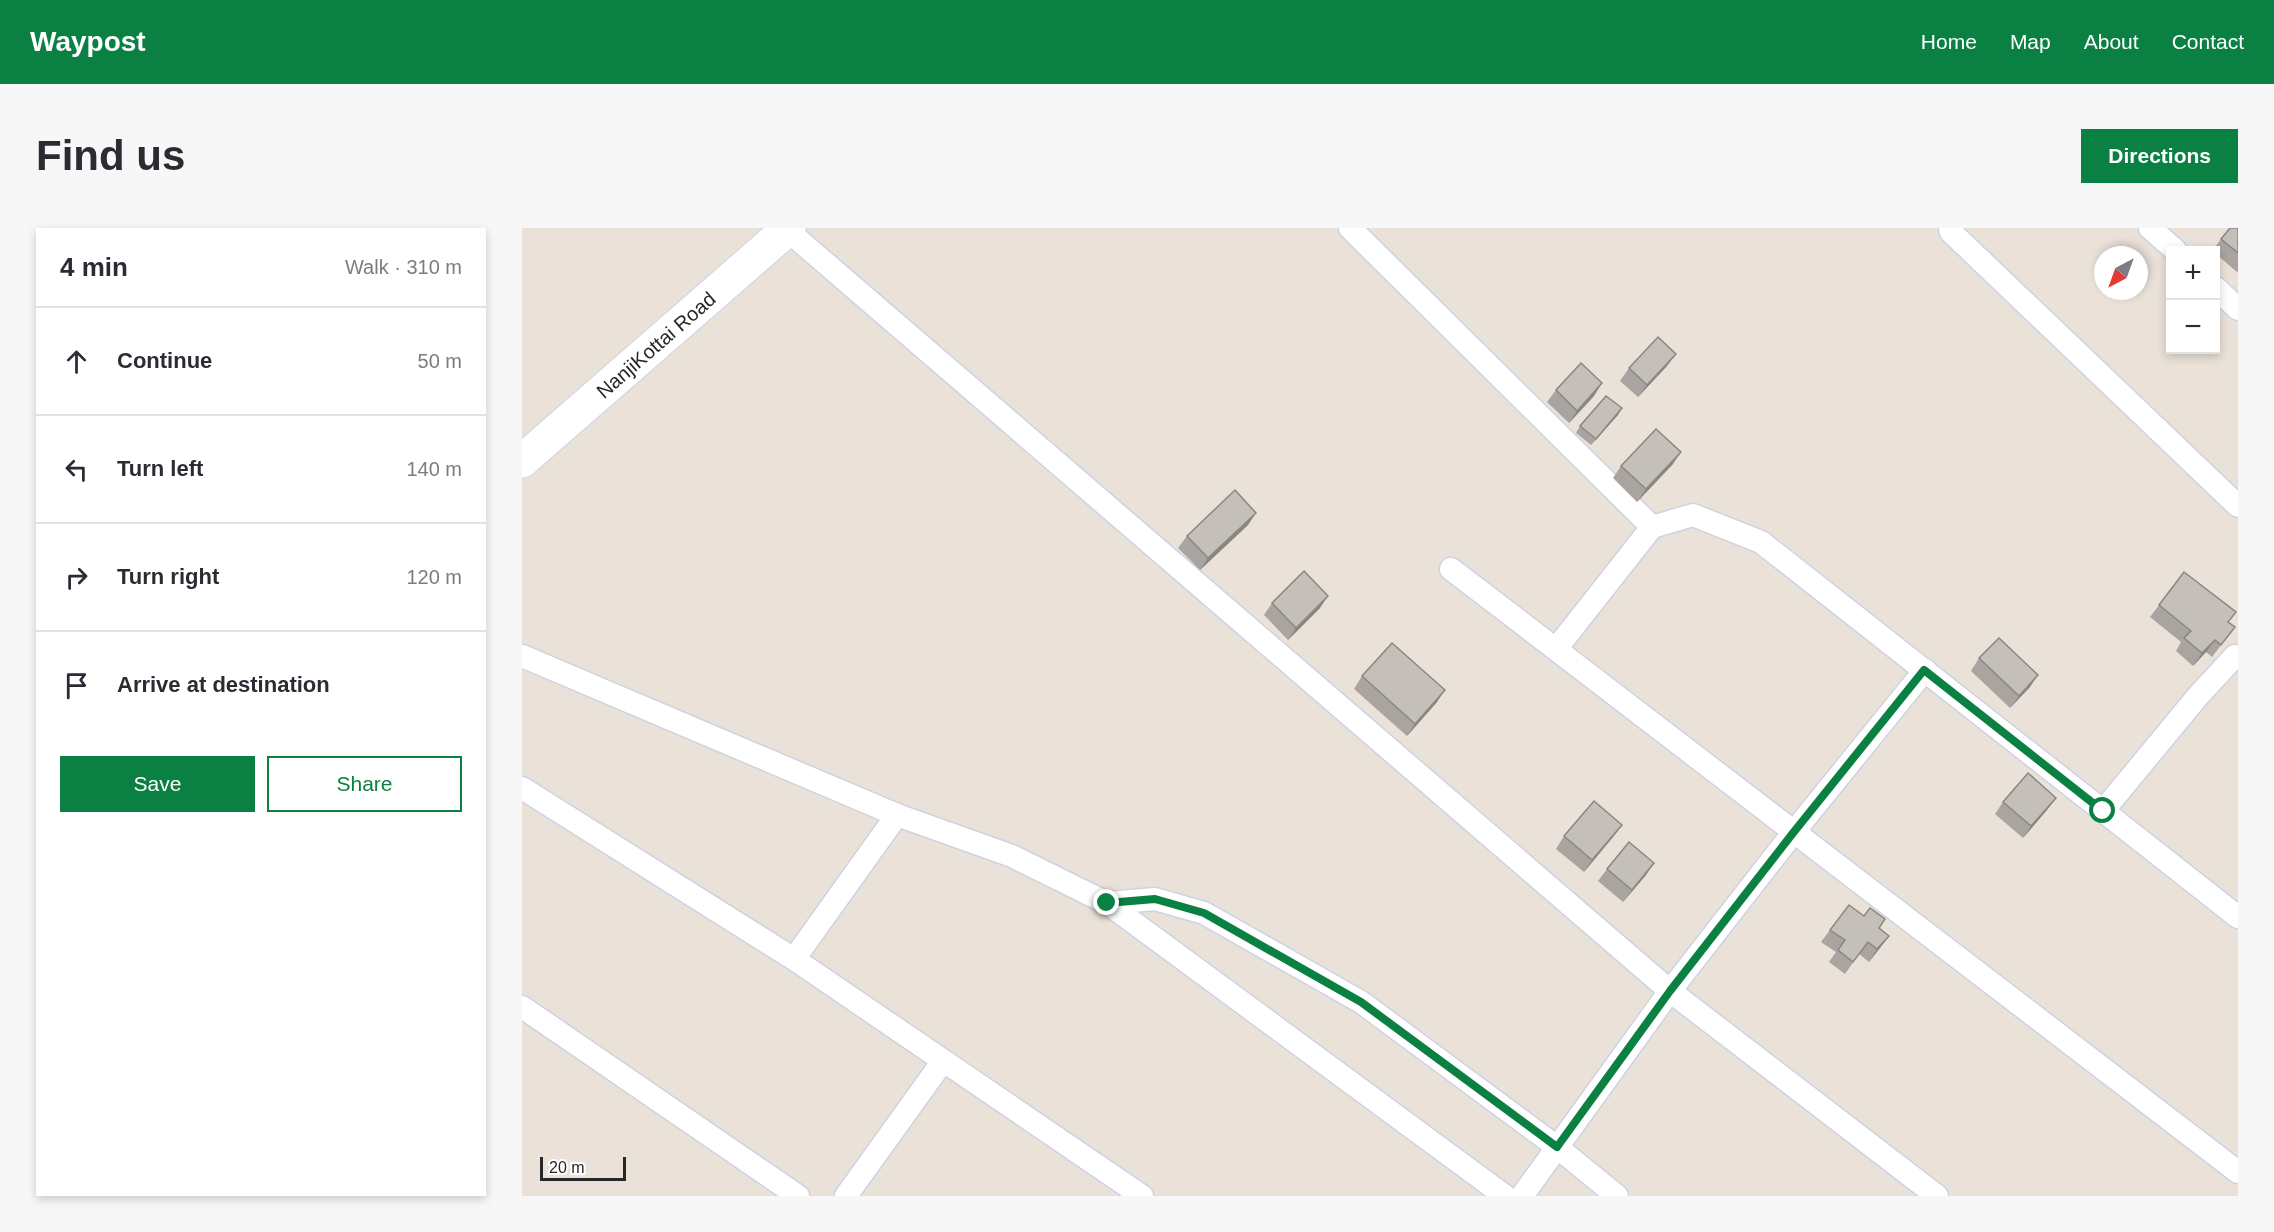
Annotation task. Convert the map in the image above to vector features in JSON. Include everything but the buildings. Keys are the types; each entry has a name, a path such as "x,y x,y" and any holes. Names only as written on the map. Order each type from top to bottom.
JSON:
{"main road":[{"name":"NanjiKottai Road","path":"522,461 788,229"}],"street":[{"path":"1350,228 1652,527"},
{"path":"1950,228 2238,506"},
{"path":"2150,228 2170,246"},
{"path":"788,229 1670,991 1937,1196"},
{"path":"2220,292 2238,309"},
{"path":"1556,649 1652,527 1693,515 1761,542 2238,917"},
{"path":"1451,569 2238,1172"},
{"path":"2103,811 2198,696 2237,655"},
{"path":"523,658 897,815 1012,856 1107,903 1504,1196"},
{"path":"1522,1196 1670,991 1924,670"},
{"path":"522,788 794,959 1142,1196"},
{"path":"794,959 897,815"},
{"path":"1107,903 1155,899 1204,913 1361,1002 1557,1147 1617,1196"},
{"path":"522,1007 798,1196"},
{"path":"846,1196 943,1061"}],"route":[{"path":"1107,903 1155,899 1204,913 1361,1002 1557,1147 1670,991 1924,670 2103,811"}]}
